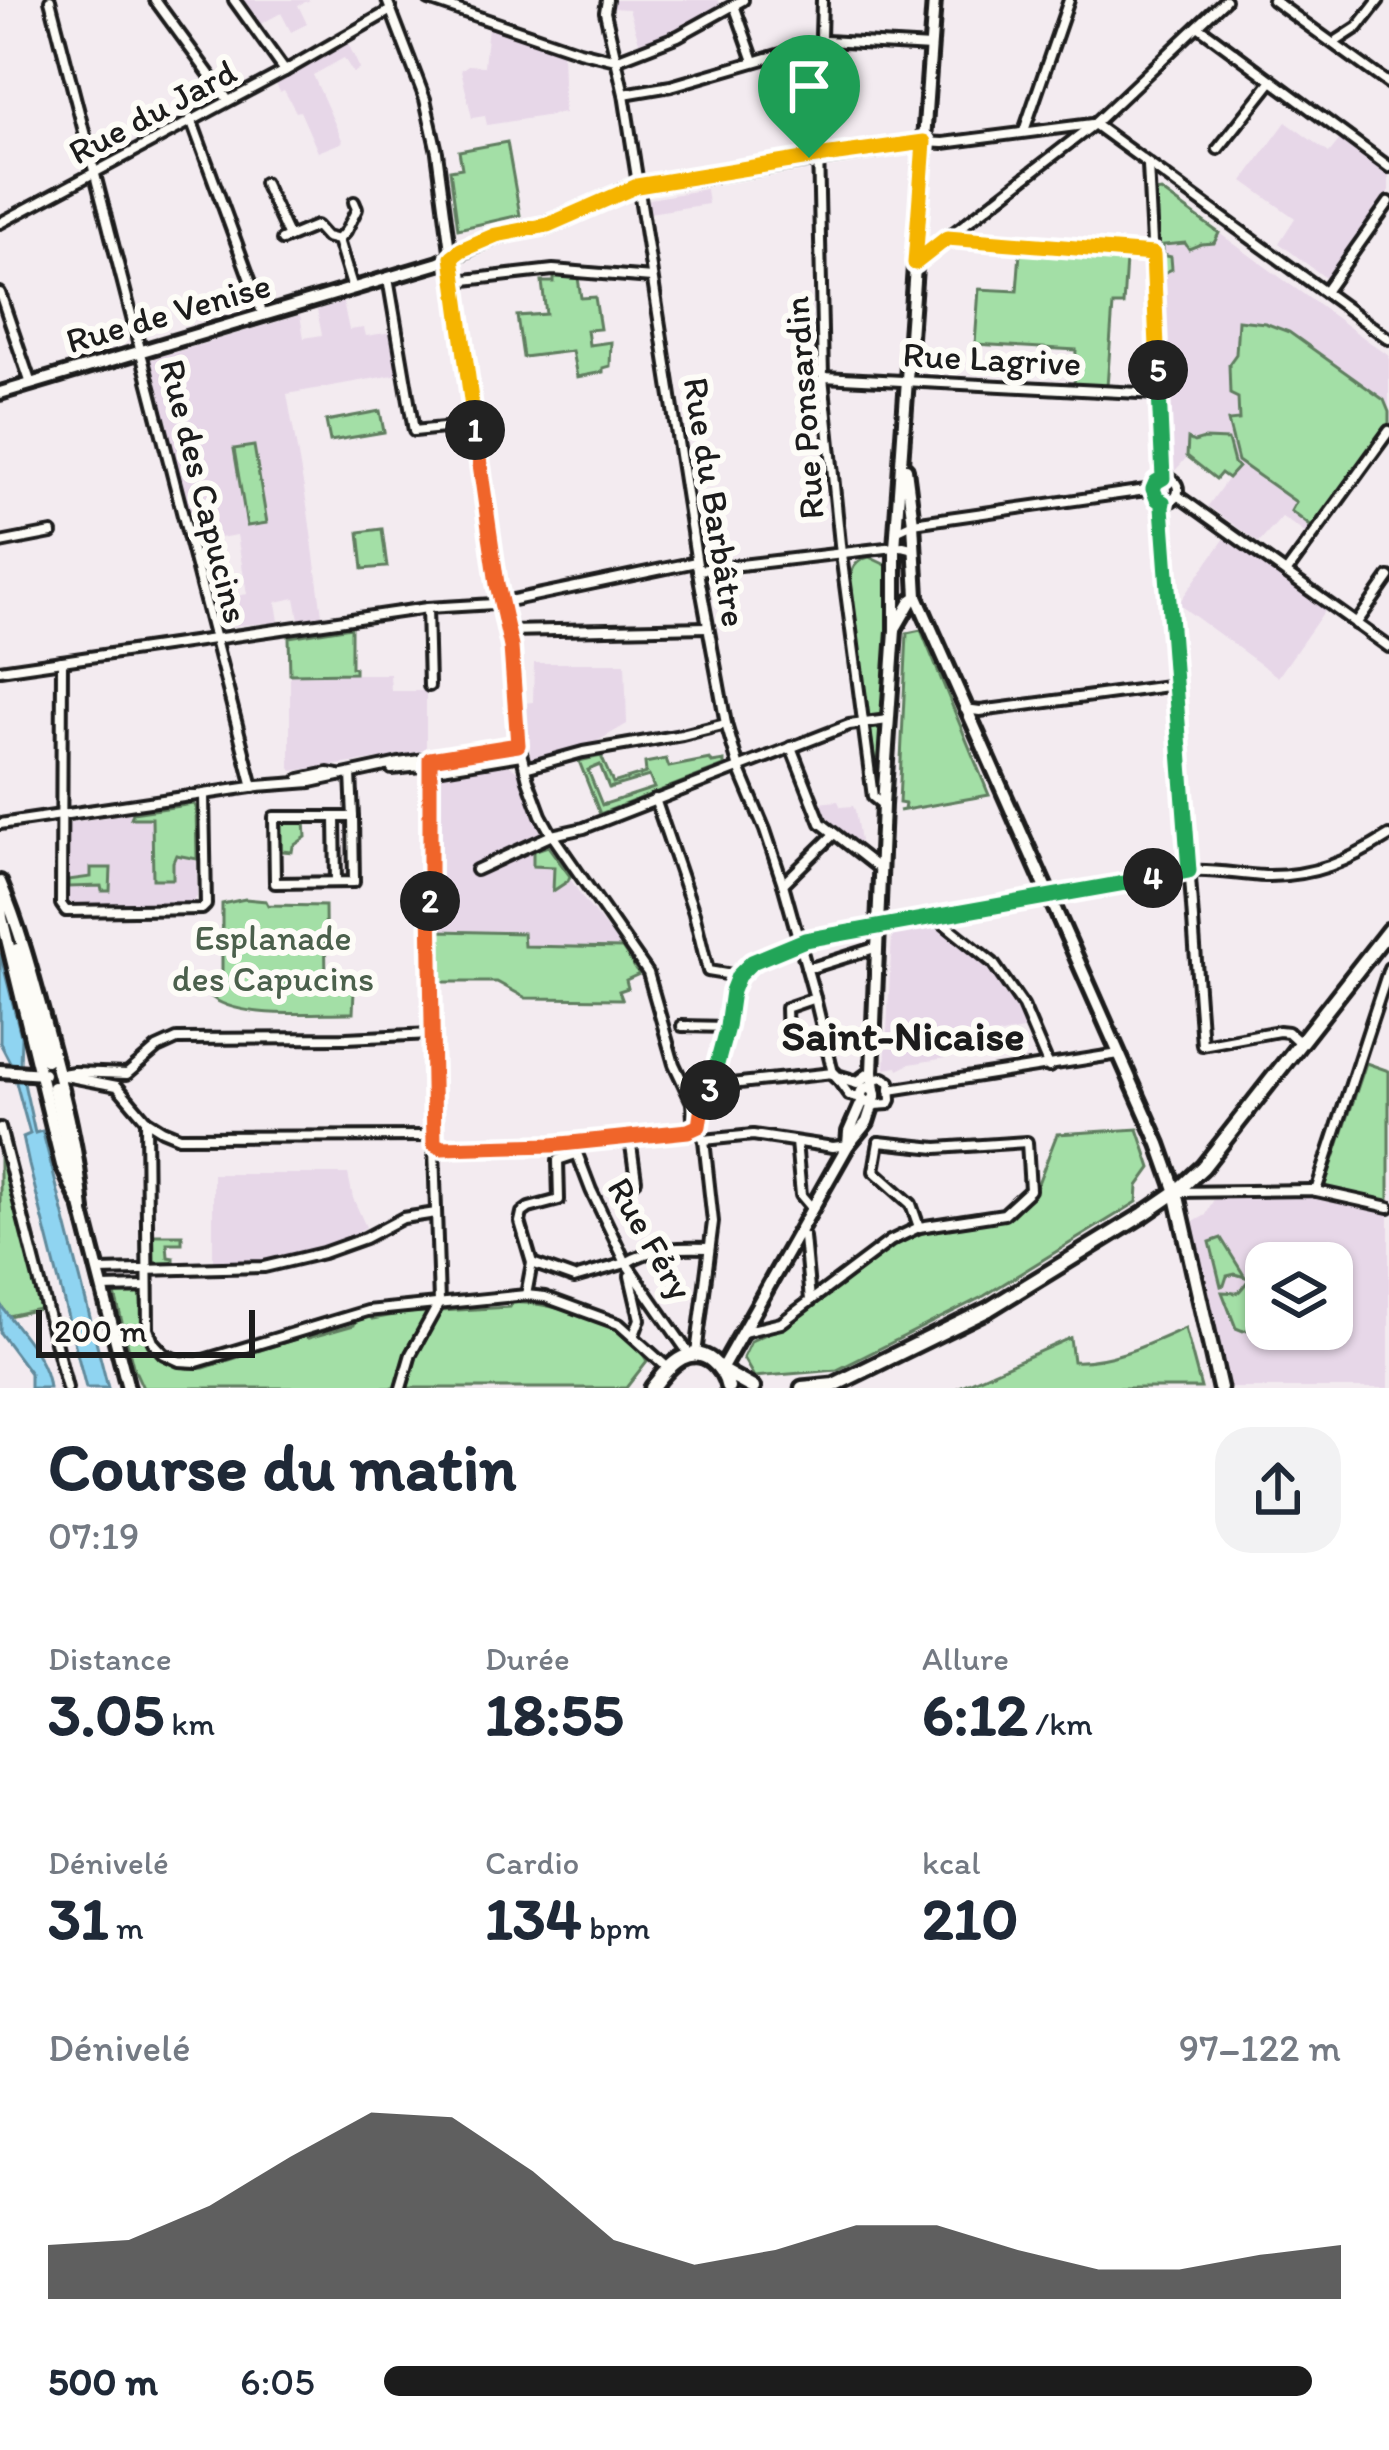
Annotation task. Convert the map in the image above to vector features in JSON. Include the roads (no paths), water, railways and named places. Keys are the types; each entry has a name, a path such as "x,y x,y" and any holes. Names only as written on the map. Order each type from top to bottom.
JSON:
{"main road":[{"path":"802,1388 834,1385 989,1309 1176,1192 1205,1164 1388,934"},
{"path":"1176,1192 1174,1229 1216,1388"},
{"path":"662,1382 681,1358 693,1355 710,1359 753,1388"},
{"path":"723,1370 728,1388"}],"street":[{"name":"Rue des Capucins","path":"50,0 253,787"},
{"path":"155,0 228,100"},
{"path":"234,0 285,70"},
{"path":"429,0 616,60 678,36 731,4 754,61"},
{"name":"Rue du Barbâtre","path":"607,0 605,12 624,94 726,724 782,884 833,1073"},
{"name":"Rue Ponsardin","path":"822,0 823,376 873,797 883,805"},
{"path":"723,1370 848,1145 863,1127 870,1091 895,630 895,548 934,0"},
{"path":"1024,131 1069,0"},
{"path":"915,263 1094,124 1225,0"},
{"path":"1273,0 1389,84"},
{"path":"1338,40 1358,27 1379,0"},
{"name":"Rue du Jard","path":"0,223 285,70 391,4"},
{"path":"391,4 437,152 472,425 512,661 519,750 552,835 654,986 680,1082 697,1104"},
{"path":"1198,26 1389,167"},
{"path":"624,94 671,86 832,40 931,47"},
{"path":"1218,149 1272,81"},
{"path":"191,119 263,315"},
{"path":"924,142 1094,124 1389,339"},
{"name":"Rue de Venise","path":"0,393 448,259 496,235 548,225 637,186 924,142"},
{"path":"1148,164 1163,478"},
{"name":"Rue de Venise","path":"265,183 285,239 316,226 338,241"},
{"path":"353,289 338,241 353,219 354,202"},
{"path":"1324,292 1389,202"},
{"path":"947,238 1153,254"},
{"path":"465,280 553,270 652,278"},
{"path":"388,278 414,431 472,425"},
{"path":"0,293 31,384"},
{"name":"Rue Lagrive","path":"823,376 1160,394"},
{"path":"1286,573 1389,431"},
{"path":"902,442 914,523 914,599 1159,1144 1176,1192 1316,1191 1389,1207"},
{"path":"1163,478 1174,481 1178,488 1172,501 1157,499 1153,489 1163,478"},
{"path":"896,531 914,523 1153,489"},
{"path":"1177,495 1389,647"},
{"path":"1163,502 1202,1046 1279,1031 1300,1043"},
{"path":"0,543 52,532"},
{"path":"0,670 427,608 501,602 697,566 903,546 915,549"},
{"path":"895,577 899,588 914,599"},
{"path":"1356,624 1389,578"},
{"path":"895,630 914,599"},
{"path":"427,608 429,686"},
{"path":"507,631 708,627"},
{"path":"62,661 61,904 66,911 202,909 206,905 205,795"},
{"path":"965,709 980,711 1175,686"},
{"path":"476,870 552,835 584,828 849,724 890,720"},
{"path":"525,767 726,724"},
{"path":"791,747 820,823 882,871"},
{"path":"0,824 311,782 399,763 519,750"},
{"path":"401,1388 411,1354 439,1303 430,762"},
{"path":"352,773 353,817 354,882 275,883 274,817 353,817"},
{"path":"655,799 694,913 708,971 738,976"},
{"path":"335,817 336,883"},
{"path":"782,884 833,835"},
{"path":"693,1355 713,1222 704,1140 693,1118 712,1081 732,991 752,962 797,943 1189,871 1298,874 1355,857 1389,836"},
{"path":"0,883 46,1060"},
{"path":"0,883 2,918 37,1073 62,1165 82,1211 128,1387"},
{"path":"0,883 20,934 79,1161 82,1211"},
{"path":"936,917 993,963 1023,1006 1049,1067"},
{"path":"806,967 878,946"},
{"path":"1316,1191 1389,968"},
{"path":"787,1040 786,1007 815,998"},
{"path":"682,1026 727,1027"},
{"path":"126,1099 128,1073 157,1048 177,1040 432,1034"},
{"path":"890,1090 1119,1054"},
{"path":"1,1071 37,1073 56,1081 107,1082 146,1120 185,1138 434,1140 442,1148 574,1149 699,1126"},
{"path":"56,1081 74,1072 128,1073"},
{"path":"833,1073 849,1095 870,1091"},
{"path":"833,1073 857,1083 870,1091 889,1104 890,1082 884,1078 870,1091 849,1132 848,1145"},
{"path":"712,1081 833,1073"},
{"path":"146,1120 148,1329 164,1354 197,1362 368,1311 526,1295 545,1297 627,1328 662,1382 642,1388"},
{"path":"741,1333 781,1323 890,1241 919,1227 1004,1214 1030,1190 1027,1142 937,1148 879,1142 863,1127"},
{"path":"0,1128 67,1388"},
{"path":"704,1140 753,1136 833,1148 848,1145"},
{"path":"630,1138 636,1180"},
{"path":"796,1142 801,1195 812,1208"},
{"path":"879,1142 874,1171 911,1204 919,1227"},
{"path":"526,1295 532,1263 520,1222 522,1213 560,1200 558,1160 574,1149"},
{"name":"Rue Féry","path":"574,1149 626,1263 693,1355"},
{"path":"97,1271 269,1267 323,1253 403,1218 436,1213"},
{"path":"798,1233 804,1237 810,1301"},
{"path":"532,1263 574,1278 665,1248 710,1248"},
{"path":"626,1263 640,1319 634,1335"},
{"path":"101,1288 146,1287"}],"water":[{"path":"0,953 21,1036 20,1065 35,1133 42,1131 44,1137 108,1388 86,1388 29,1165 23,1137 30,1134 11,1064 0,1043"},
{"path":"0,1304 37,1354 49,1388 30,1388 30,1373 0,1333"}],"tunnel":[{"path":"46,1060 53,1087"}],"district":[{"name":"Saint-Nicaise","path":"903,1035"}],"park label":[{"name":"Esplanade des Capucins","path":"273,958"}]}
